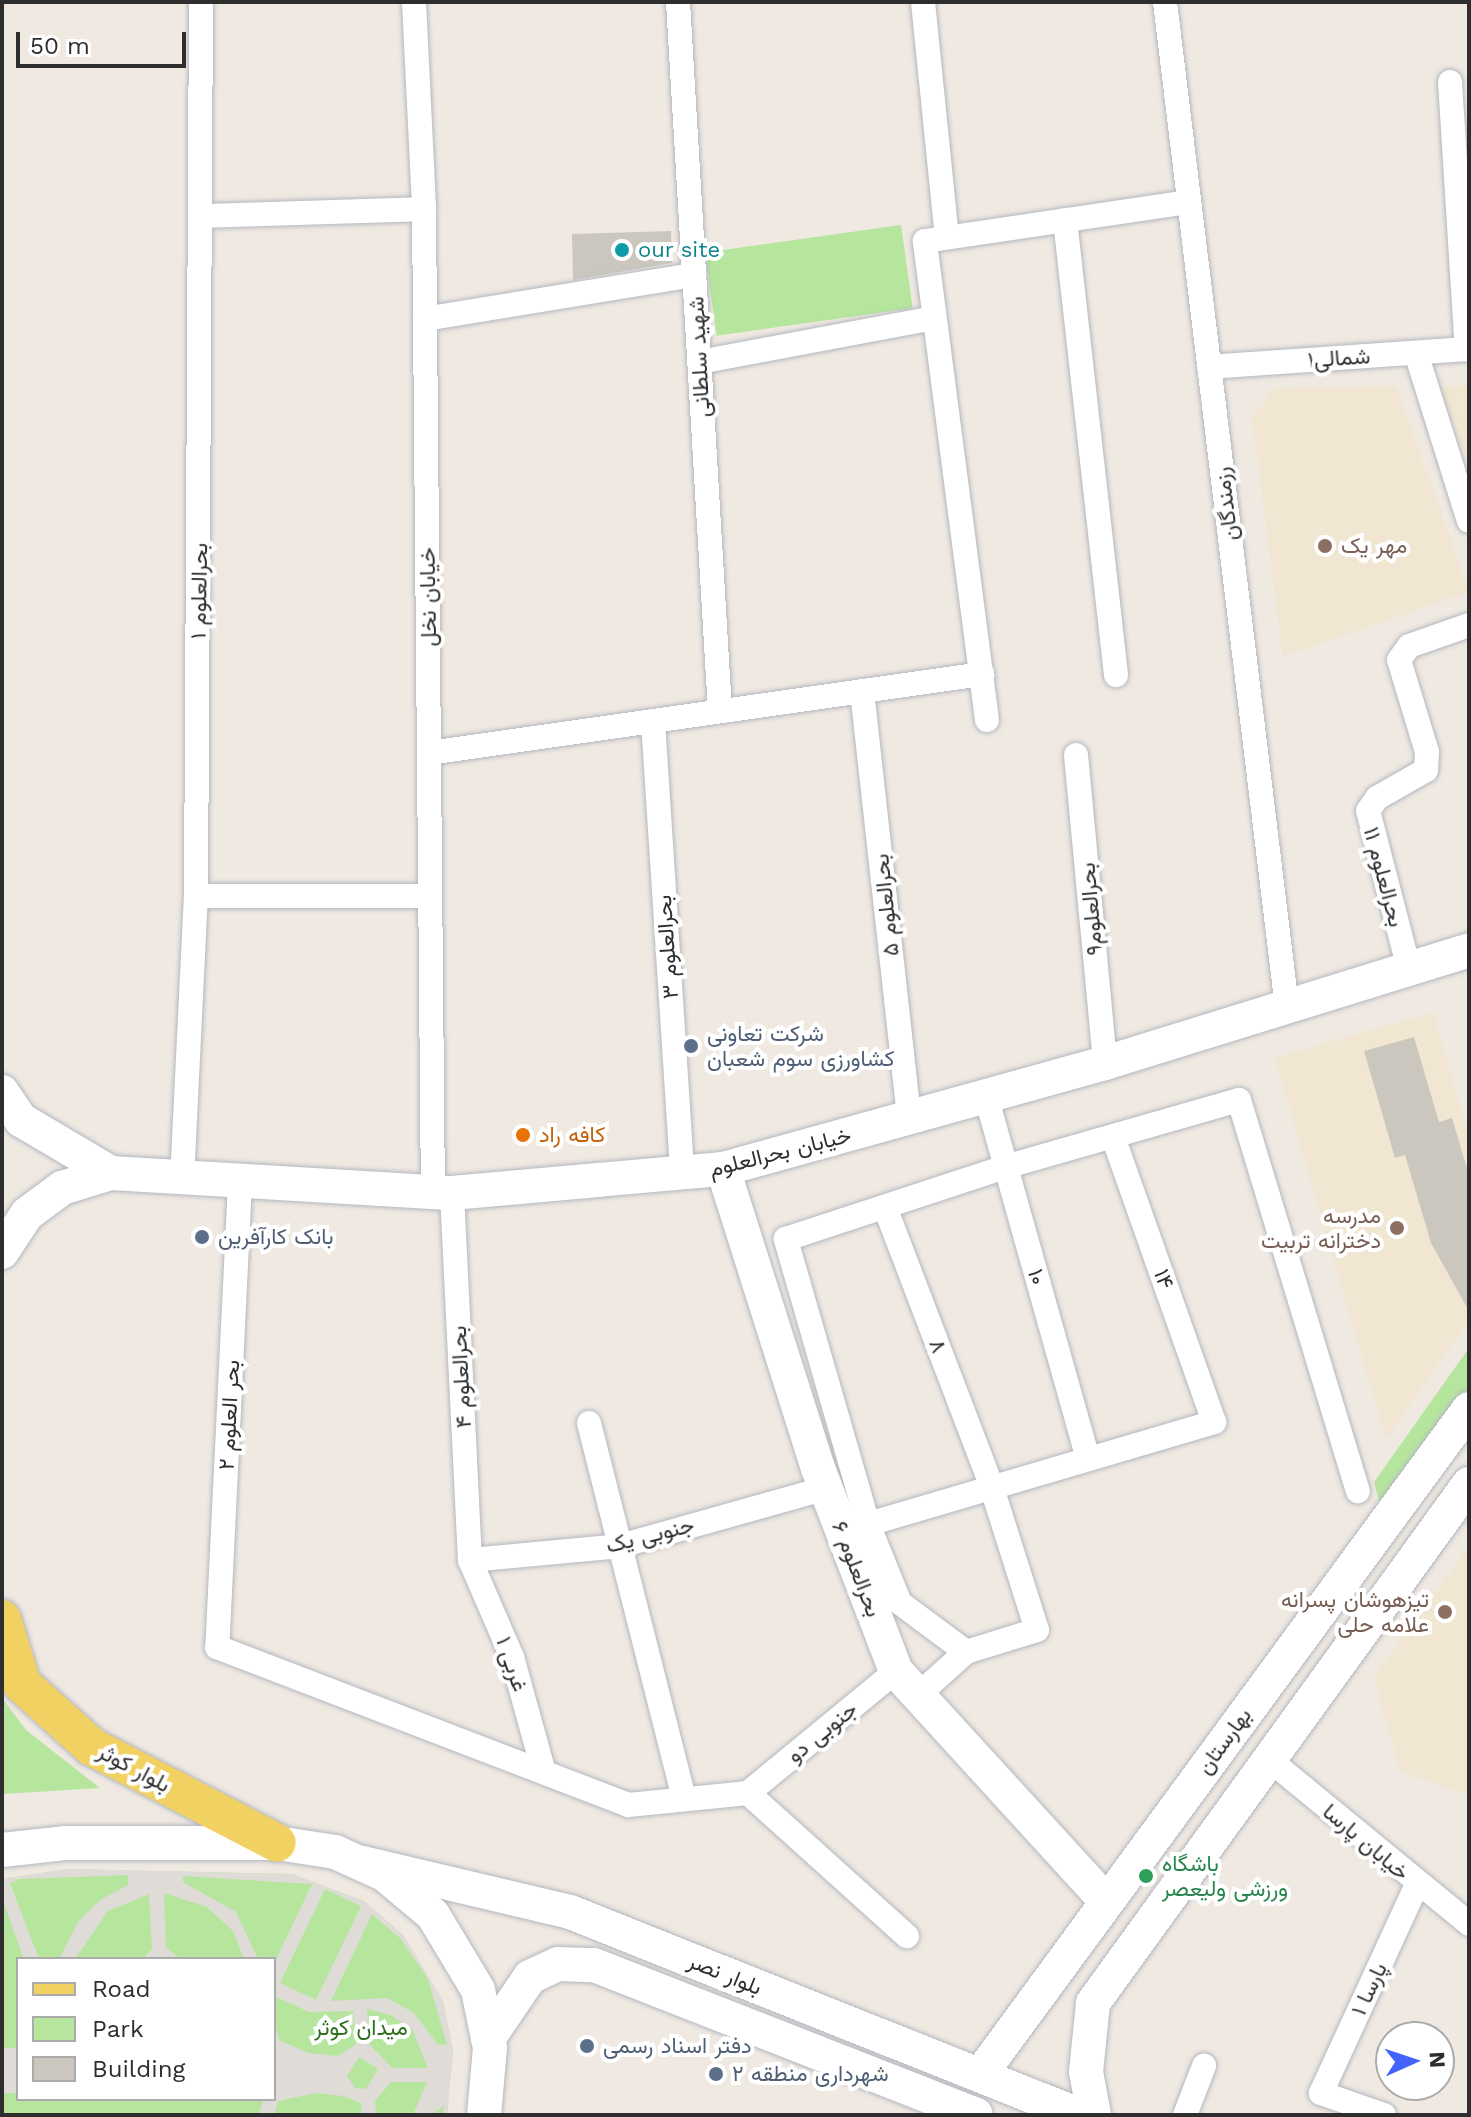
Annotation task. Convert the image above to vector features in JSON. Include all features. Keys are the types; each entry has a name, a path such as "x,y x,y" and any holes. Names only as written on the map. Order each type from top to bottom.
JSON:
{"main road":[{"name":"بلوار کوثر","path":"2,1619 22,1684 92,1747 277,1843"}],"street":[{"name":"بحرالعلوم ۱","path":"182,1180 196,896 203,216 201,2"},
{"name":"خیابان نخل","path":"414,2 424,209 430,896 442,1193"},
{"name":"شهید سلطانی","path":"678,2 720,711"},
{"path":"923,2 947,237"},
{"name":"رزمندگان","path":"1165,2 1287,1007"},
{"path":"1450,82 1468,349"},
{"path":"987,720 925,241 1189,202"},
{"path":"203,216 424,209"},
{"path":"1065,220 1116,675"},
{"path":"425,319 694,275"},
{"path":"699,362 933,318"},
{"name":"شمالی۱","path":"1209,367 1468,349"},
{"path":"1416,353 1469,521"},
{"name":"بحرالعلوم ۱۱","path":"1409,969 1368,811 1377,798 1426,770 1427,752 1399,660 1409,646 1469,625"},
{"path":"429,753 982,674"},
{"name":"بحرالعلوم ۵","path":"862,691 909,1119"},
{"name":"بحرالعلوم ۳","path":"653,721 682,1174"},
{"name":"بحرالعلوم۹","path":"1076,755 1105,1063"},
{"path":"196,896 430,896"},
{"name":"خیابان بحرالعلوم","path":"2,1252 27,1214 62,1188 111,1173 182,1180 442,1193 723,1169 1105,1063 1469,950"},
{"path":"2,1092 31,1127 111,1173"},
{"name":"۱۰","path":"986,1096 1088,1458"},
{"path":"966,1652 900,1603 868,1524 786,1239 1005,1167 1239,1100 1358,1491"},
{"name":"۱۴","path":"1088,1458 1214,1422 1113,1137"},
{"name":"بحرالعلوم ۶","path":"723,1169 826,1488 907,1683 1106,1901"},
{"name":"بحر العلوم ۲","path":"240,1183 217,1647 544,1772"},
{"name":"بحرالعلوم ۴","path":"442,1193 470,1560"},
{"name":"۸","path":"885,1207 991,1485 1037,1630 966,1652"},
{"name":"بهارستان","path":"980,2075 1469,1409"},
{"path":"589,1423 684,1799"},
{"path":"868,1524 1088,1458"},
{"name":"بهارستان","path":"1094,2115 1086,2072 1093,2003 1266,1757 1469,1484"},
{"name":"جنوبی یک","path":"470,1560 620,1546 826,1488"},
{"name":"غربی ۱","path":"470,1560 512,1657 544,1772"},
{"name":"جنوبی دو","path":"748,1793 907,1683 966,1652"},
{"name":"خیابان پارسا","path":"1266,1757 1469,1924"},
{"path":"544,1772 628,1805 748,1793 907,1936"},
{"path":"2,1850 65,1843 277,1843 363,1863 412,1894 452,1938 478,1990 488,2039 484,2115"},
{"name":"بلوار نصر","path":"363,1863 570,1912 1079,2115"},
{"name":"پارسا ۱","path":"1384,2115 1321,2093 1417,1884"},
{"name":"بلوار نصر","path":"488,2039 530,1977 558,1964 594,1965 935,2108 976,2115"},
{"path":"1050,1976 1093,2003"},
{"path":"1185,2115 1204,2066"}],"shaded area":[{"path":"1469,385 1469,466 1440,387"},
{"path":"1396,386 1469,592 1283,656 1252,417 1275,389"},
{"name":"مدرسه دخترانه تربیت","path":"1433,1012 1469,1136 1469,1320 1386,1439 1275,1058"},
{"name":"تیزهوشان پسرانه علامه حلی","path":"1469,1547 1469,1796 1400,1771 1374,1677"},
{"path":"68,1869 292,1874 364,1901 403,1935 443,2001 453,2052 447,2115 442,2115 444,2106 430,2115 413,2115 427,2082 391,2082 375,2101 376,2115 362,2115 361,2103 343,2096 316,2093 278,2101 274,2115 259,2115 263,2101 276,2101 276,2027 279,2040 308,2053 338,2056 356,2044 353,2011 309,2012 276,1997 276,1960 312,1884 183,1876 183,1882 236,1912 257,1957 243,1957 233,1931 207,1907 164,1893 166,1948 178,1957 145,1957 152,1949 149,1894 108,1911 76,1957 60,1957 78,1922 100,1900 128,1885 128,1875 19,1879 10,1883 38,1957 23,1957 2,1899 2,1879","holes":["325,1889 361,1906 316,2000 280,1983","372,1914 400,1938 428,1979 447,2045 437,2044 414,2013 387,1998 331,2001","367,2009 391,2015 412,2029 428,2068 392,2068 369,2044","359,2057 378,2069 366,2089 355,2088 347,2076"]},
{"path":"2,2048 16,2048 16,2093 2,2093"}],"green space":[{"path":"901,225 913,308 717,336 705,253"},
{"path":"1469,1348 1469,1408 1384,1520 1374,1482"},
{"path":"2,1698 26,1730 100,1788 2,1794"},
{"name":"میدان کوثر","path":"68,1869 292,1874 364,1901 403,1935 443,2001 453,2051 447,2115 2,2115 2,1879"}],"building":[{"name":"our site","path":"671,231 672,263 573,280 572,234"},
{"path":"1414,1037 1439,1122 1452,1118 1469,1175 1469,1311 1431,1243 1405,1155 1395,1158 1364,1051"}],"place":[{"name":"our site","path":"622,250"},
{"name":"مهر یک","path":"1325,546"},
{"name":"شرکت تعاونی کشاورزی سوم شعبان","path":"691,1046"},
{"name":"کافه راد","path":"523,1135"},
{"name":"مدرسه دخترانه تربیت","path":"1397,1228"},
{"name":"بانک کارآفرین","path":"202,1237"},
{"name":"تیزهوشان پسرانه علامه حلی","path":"1445,1612"},
{"name":"باشگاه ورزشی ولیعصر","path":"1146,1876"},
{"name":"دفتر اسناد رسمی","path":"587,2046"},
{"name":"شهرداری منطقه ۲","path":"716,2074"}]}
